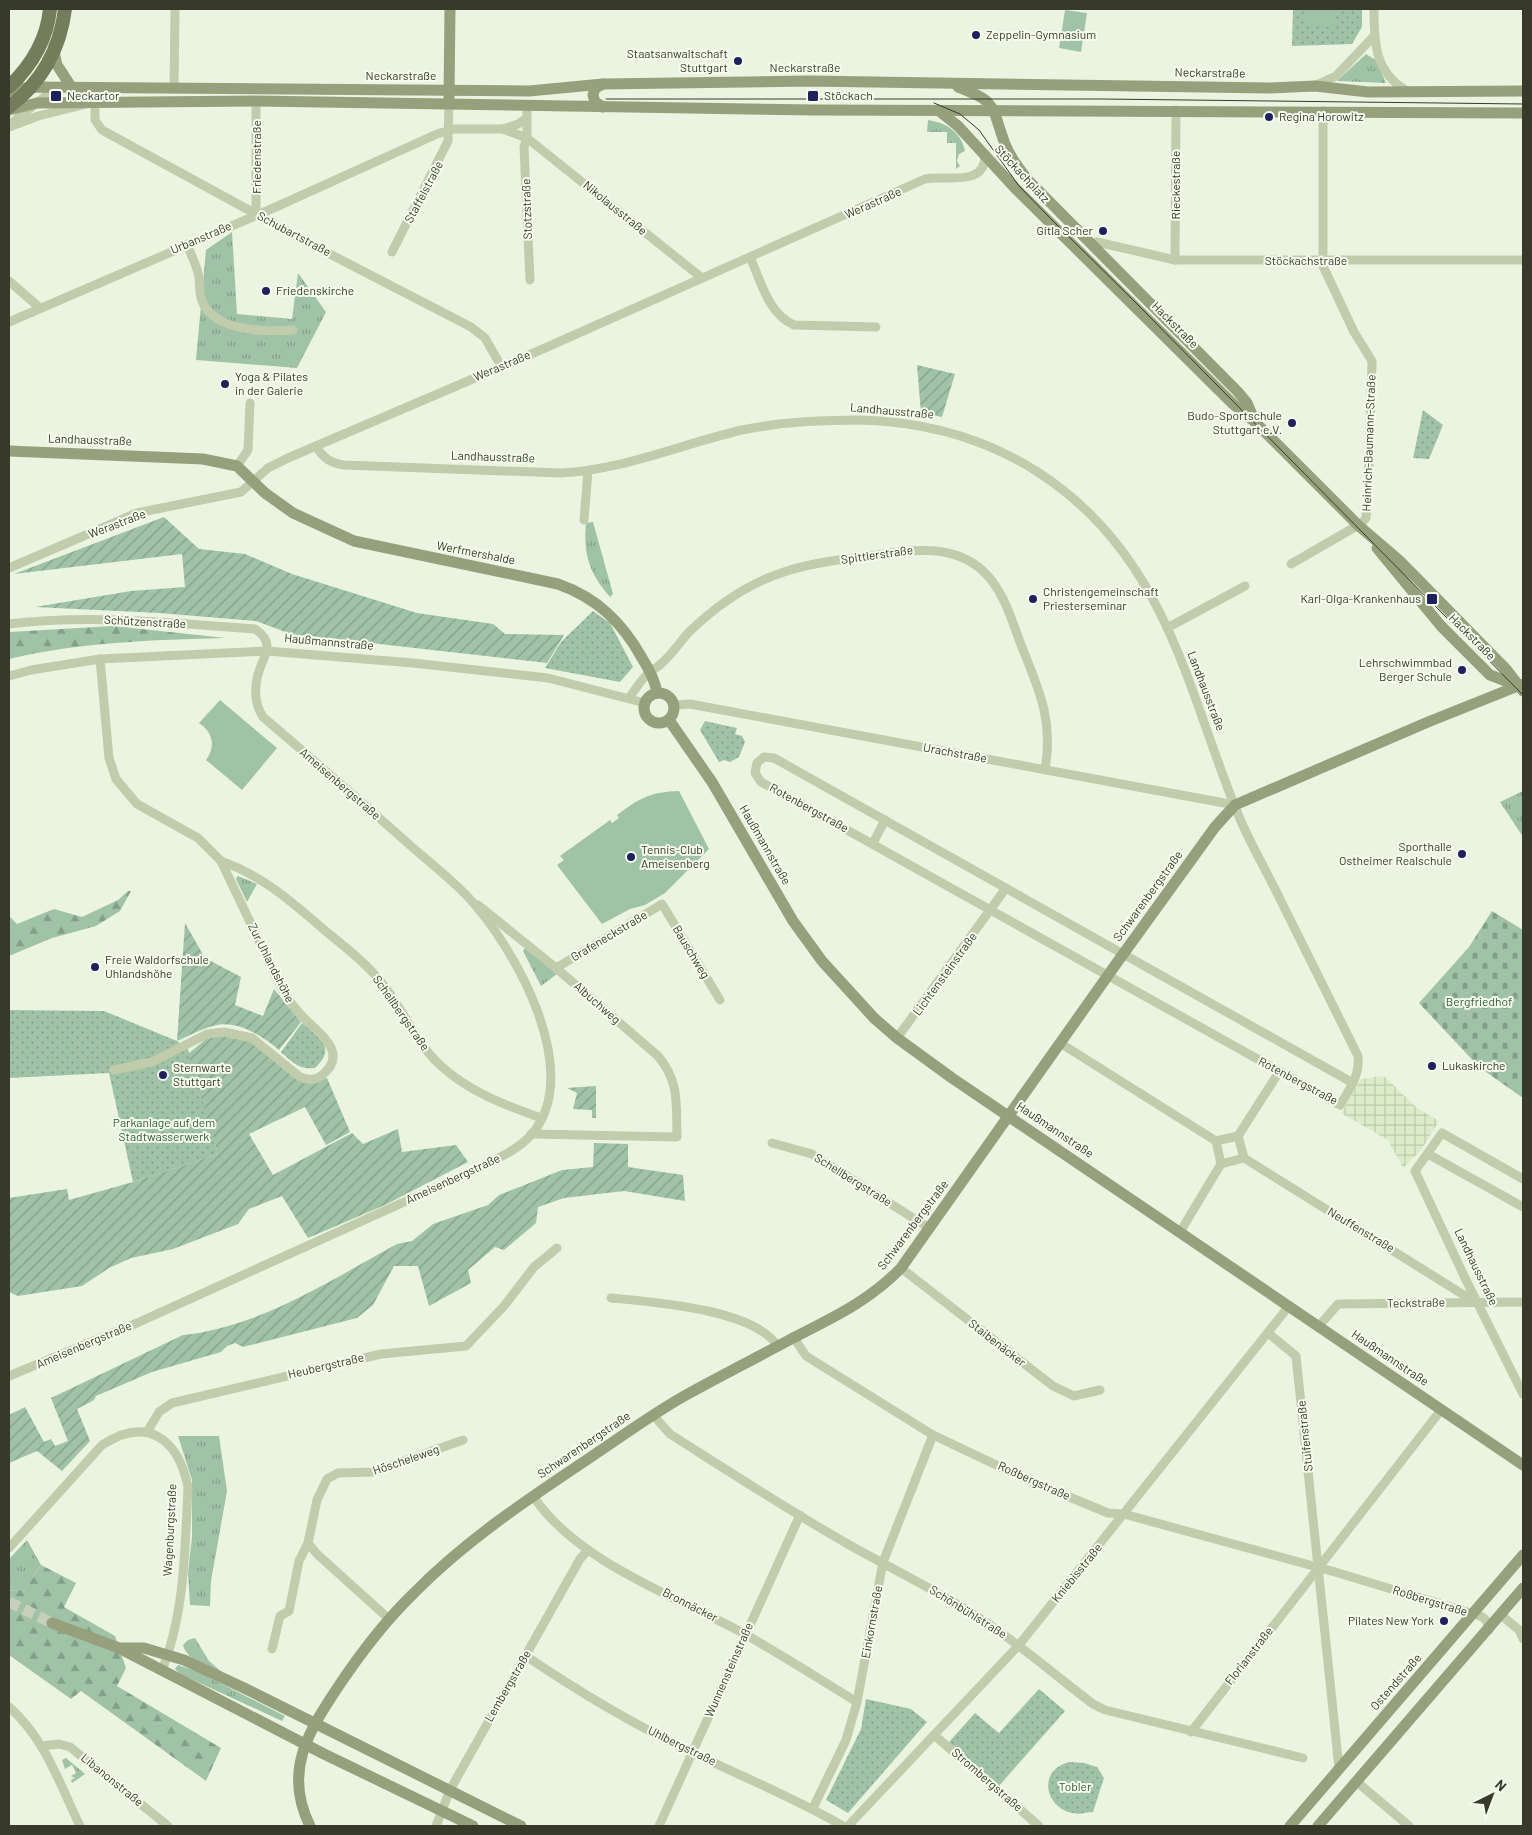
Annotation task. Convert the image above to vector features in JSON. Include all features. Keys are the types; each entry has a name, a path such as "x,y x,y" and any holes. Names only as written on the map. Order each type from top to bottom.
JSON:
{"main road":[{"path":"9,86 25,70 37,53 45,34 50,9"},
{"path":"9,108 31,87 45,69 62,30 65,9"}],"street":[{"path":"174,89 175,9"},
{"path":"450,9 448,130 503,129 518,124 527,112"},
{"path":"1374,9 1374,36 1384,69 1392,81 1409,92"},
{"path":"1315,86 1336,76 1374,36"},
{"path":"54,52 57,65 72,88"},
{"name":"Neckarstraße","path":"9,91 31,87 57,87 529,92 603,84 809,81 1270,88 1315,86 1368,92 1523,91"},
{"path":"603,84 595,88 593,95 595,102 603,107"},
{"path":"949,84 976,93 996,111"},
{"path":"570,107 578,102 581,96 573,86"},
{"path":"9,126 57,87"},
{"path":"87,88 91,102"},
{"path":"9,108 37,103 256,101 449,105 527,112 570,107 603,107 1523,113"},
{"name":"Friedenstraße","path":"256,101 256,214"},
{"path":"9,126 91,102"},
{"name":"Schubartstraße","path":"91,102 95,120 102,130 256,214 471,327 485,338 501,366"},
{"name":"Stöckachplatz","path":"938,110 950,118 1015,188 1086,258"},
{"name":"Rieckestraße","path":"1175,260 1176,110"},
{"name":"Hackstraße","path":"996,111 1005,145 1014,164 1238,392 1246,403 1255,422"},
{"name":"Heinrich-Baumann-Straße","path":"1291,564 1360,525 1366,518 1368,496 1372,361 1354,332 1325,272 1322,261 1323,111"},
{"path":"503,129 528,138 527,112"},
{"name":"Urbanstraße","path":"9,322 448,130"},
{"name":"Staffelstraße","path":"392,252 443,155 448,141 448,130"},
{"name":"Nikolausstraße","path":"528,138 702,278"},
{"name":"Stotzstraße","path":"528,138 524,147 530,280"},
{"name":"Werastraße","path":"9,568 137,513 241,492 268,468 316,446 929,178 973,176 983,169 985,156"},
{"name":"Stöckachstraße","path":"1091,244 1097,242 1175,260 1523,260"},
{"path":"187,244 197,269 202,301 207,309 220,320 234,326 263,332 293,330"},
{"path":"1086,258 1091,244"},
{"path":"750,257 774,310 787,322 794,325 876,327"},
{"name":"Hackstraße","path":"1086,258 1238,408 1401,562 1522,687"},
{"path":"9,281 40,308"},
{"path":"250,403 248,450 237,466 254,482"},
{"name":"Landhausstraße","path":"316,446 323,457 336,464 344,465 529,472 588,471 640,460 741,430 830,420 862,420 942,430 1006,453 1068,492 1102,526 1128,558 1167,628 1234,805 1358,1056 1359,1066 1353,1083"},
{"name":"Landhausstraße","path":"9,451 203,459 237,466"},
{"path":"584,520 588,471"},
{"name":"Werfmershalde","path":"254,482 276,502 292,513 354,541 536,579 576,590 604,608 627,633 650,672 657,693"},
{"name":"Hackstraße","path":"1360,525 1427,609 1476,661 1490,675 1522,687"},
{"name":"Spittlerstraße","path":"629,698 650,672 662,663 690,631 720,605 773,576 819,563 910,550 950,553 972,563 985,572 995,584 1005,604 1036,682 1045,714 1049,741 1045,769"},
{"path":"1167,628 1245,586"},
{"name":"Schützenstraße","path":"9,624 61,619 120,619 255,629 266,640 267,651"},
{"name":"Haußmannstraße","path":"9,676 31,670 100,659 267,651 413,663 548,678 645,703"},
{"name":"Ameisenbergstraße","path":"9,1376 146,1319 477,1169 511,1151 531,1134 549,1102 552,1077 545,1035 536,1008 510,953 468,897 263,717 257,707 257,678 267,651"},
{"name":"Zur Uhlandshöhe","path":"100,659 109,758 116,779 137,804 198,838 221,861 281,988 291,1004 329,1041 334,1054 330,1065 317,1079 307,1080 300,1077 252,1038 224,1032 207,1034 152,1062 114,1070"},
{"name":"Schwarenbergstraße","path":"310,1826 302,1811 298,1789 300,1759 305,1743 314,1724 356,1661 389,1620 422,1585 533,1496 685,1396 869,1298 901,1268 1123,954 1234,805 1522,687"},
{"path":"657,693 668,695 674,705 675,711 669,720 664,723 653,722 645,714 645,703 649,696 657,693"},
{"name":"Urachstraße","path":"674,705 690,704 1234,805"},
{"name":"Haußmannstraße","path":"669,720 712,782 805,938 856,1000 897,1038 1523,1465"},
{"name":"Rotenbergstraße","path":"764,756 774,758 1123,954 1353,1083 1340,1105 761,782 755,773 757,763 764,756"},
{"path":"872,843 885,820"},
{"name":"Schellbergstraße","path":"221,861 263,880 356,957 381,981 421,1043 440,1065 467,1086 500,1103 541,1118"},
{"path":"991,910 1006,888"},
{"name":"Albuchweg","path":"468,897 556,968 658,1056 669,1069 675,1085 677,1137 531,1134"},
{"name":"Grafeneckstraße","path":"556,968 662,904"},
{"name":"Bauschweg","path":"662,904 720,1000"},
{"name":"Lichtensteinstraße","path":"897,1038 991,910"},
{"path":"1060,1043 1216,1141 1238,1136 1279,1072"},
{"path":"1523,1179 1442,1133 1428,1154 1523,1207"},
{"path":"1221,1164 1244,1158 1238,1136"},
{"path":"1180,1232 1221,1164 1216,1141"},
{"name":"Schellbergstraße","path":"772,1143 812,1154 929,1228"},
{"name":"Landhausstraße","path":"1428,1154 1415,1171 1523,1394"},
{"name":"Neuffenstraße","path":"1244,1158 1478,1303"},
{"name":"Heubergstraße","path":"147,1432 159,1412 172,1403 372,1356 466,1346 504,1306 534,1267 557,1248"},
{"name":"Staibenäcker","path":"901,1268 1053,1386 1074,1396 1100,1390"},
{"path":"611,1298 689,1306 713,1312 762,1330 772,1337 778,1346"},
{"name":"Teckstraße","path":"1319,1326 1338,1304 1523,1302"},
{"name":"Kniebisstraße","path":"848,1826 1019,1645 1289,1306"},
{"name":"Stuifenstraße","path":"1268,1333 1296,1356 1339,1768"},
{"name":"Roßbergstraße","path":"794,1338 806,1356 934,1435 1026,1479 1108,1513 1124,1514 1303,1563 1483,1617 1488,1623 1489,1630"},
{"name":"Florianstraße","path":"1191,1732 1441,1410"},
{"name":"Schönbühlstraße","path":"653,1416 670,1434 800,1515 942,1594 1019,1645 1093,1704 1105,1710 1303,1758"},
{"path":"9,1548 102,1445 116,1436 132,1432 147,1432"},
{"name":"Wagenburgstraße","path":"147,1432 160,1436 178,1455 188,1487 179,1601 168,1654 162,1670"},
{"name":"Einkornstraße","path":"813,1808 846,1740 857,1702 883,1562 934,1435"},
{"name":"Höscheleweg","path":"272,1649 280,1616 289,1611 300,1562 308,1543 317,1500 327,1479 338,1473 373,1472 463,1440"},
{"name":"Bronnäcker","path":"533,1496 540,1507 588,1551 745,1634 857,1702"},
{"name":"Wunnensteinstraße","path":"659,1826 800,1515"},
{"path":"308,1543 317,1554 389,1620"},
{"name":"Lembergstraße","path":"436,1826 444,1812 450,1790 580,1559 588,1551"},
{"name":"Ostendstraße","path":"1290,1826 1523,1555"},
{"path":"1318,1826 1489,1630 1523,1588"},
{"path":"1501,1615 1519,1630 1523,1639"},
{"path":"52,1623 120,1648 305,1743 473,1826"},
{"path":"120,1648 144,1648 168,1654 244,1688 520,1826"},
{"name":"Uhlbergstraße","path":"526,1656 579,1692 692,1753 813,1808 843,1826"},
{"path":"9,1707 30,1727 42,1746 80,1826"},
{"name":"Strombergstraße","path":"934,1734 1039,1826"},
{"name":"Libanonstraße","path":"42,1746 70,1747 168,1826"},
{"path":"1357,1782 1408,1826"}],"green space":[{"path":"1293,9 1362,9 1362,27 1352,44 1292,46"},
{"path":"1304,9 1335,10 1334,27 1303,25"},
{"path":"1065,10 1087,13 1081,52 1059,48"},
{"path":"1366,54 1376,60 1386,83 1337,81"},
{"path":"928,120 947,126 957,134 963,144 965,151 959,154 957,161 960,166 956,169 956,143 947,143 947,132 927,132"},
{"path":"232,232 237,314 292,319 298,273 326,312 297,368 196,360 206,250"},
{"path":"917,365 955,374 942,417 921,413"},
{"path":"1423,410 1443,425 1429,459 1413,458"},
{"path":"164,517 199,549 245,554 292,574 417,613 493,624 505,634 564,635 547,663 291,634 256,621 159,613 35,607 131,591 185,587 182,554 14,574"},
{"path":"593,522 613,594 610,597 597,580 589,563 585,534 586,523"},
{"path":"593,611 610,623 633,667 620,682 545,668 561,642"},
{"path":"113,626 226,638 89,645 9,659 9,632"},
{"path":"220,700 277,748 242,790 206,760 211,750 212,740 204,727 199,723"},
{"path":"705,721 737,728 735,734 742,736 745,742 739,757 730,762 724,760 719,762 700,730"},
{"name":"Tennis-Club Ameisenberg","path":"679,791 709,849 665,893 645,905 630,909 602,924 557,865 564,860 560,856 610,820 612,823 619,818 617,815 639,800 660,793"},
{"path":"1523,791 1523,837 1500,802"},
{"path":"238,876 257,884 247,902 236,879"},
{"path":"128,891 131,891 120,911 96,926 52,938 9,956 9,916 17,924 54,909 82,917 118,900"},
{"name":"Bergfriedhof","path":"1492,911 1523,930 1523,1098 1479,1067 1419,1003 1469,947"},
{"path":"185,923 205,958 241,977 235,1005 263,1016 274,989 301,1022 279,1050 249,1030 222,1024 208,1027 177,1041"},
{"path":"525,948 557,974 541,986 523,951"},
{"name":"Parkanlage auf dem Stadtwasserwerk","path":"9,1010 104,1011 177,1041 188,1049 218,1154 133,1182 109,1073 9,1078"},
{"path":"302,1023 324,1043 325,1054 315,1068 304,1068 292,1062 281,1052"},
{"path":"226,1035 251,1041 306,1083 327,1078 350,1132 326,1145 305,1107 249,1134 273,1175 352,1133 363,1144 398,1129 402,1152 456,1145 468,1162 385,1205 308,1238 282,1196 249,1209 238,1224 173,1249 131,1258 109,1268 82,1286 18,1296 9,1292 9,1198 67,1189 69,1200 133,1182 218,1154 188,1054 206,1039"},
{"path":"596,1086 596,1118 592,1118 592,1110 573,1109 577,1093 567,1088"},
{"path":"594,1143 628,1144 628,1167 683,1175 685,1201 624,1191 564,1198 538,1207 536,1223 504,1250 495,1247 468,1270 471,1283 429,1306 418,1266 394,1266 373,1305 357,1318 243,1347 235,1343 227,1346 221,1352 152,1372 96,1396 94,1400 77,1409 90,1441 62,1471 37,1451 9,1463 9,1415 25,1407 44,1442 51,1439 55,1446 68,1441 51,1398 183,1335 212,1330 240,1322 294,1300 397,1244 412,1241 433,1224 488,1205 499,1195 562,1170 593,1167"},
{"path":"178,1436 219,1436 227,1491 211,1581 210,1606 190,1605 188,1573 192,1537 192,1480"},
{"path":"27,1540 41,1565 25,1589 9,1591 9,1559"},
{"path":"41,1565 76,1583 64,1607 115,1636 126,1668 117,1686 221,1748 206,1781 81,1691 71,1699 9,1655 9,1591 25,1589"},
{"path":"195,1638 209,1661 224,1674 200,1663 185,1651 183,1645 188,1640"},
{"path":"178,1665 196,1671 285,1716 282,1721 180,1674 175,1669"},
{"path":"1039,1689 1065,1711 998,1787 949,1742 975,1713 999,1733"},
{"path":"866,1699 911,1709 927,1722 848,1813 826,1800 861,1729"},
{"path":"66,1758 85,1774 72,1783 71,1780 75,1778 71,1776 76,1773 72,1765 65,1769 62,1760"},
{"name":"Tobler","path":"1069,1762 1084,1763 1097,1767 1104,1778 1093,1812 1075,1814 1056,1805 1051,1797 1048,1789 1052,1773"}],"shaded area":[{"path":"1385,1077 1417,1108 1439,1121 1421,1150 1403,1168 1388,1140 1341,1113 1361,1079"}],"tunnel":[{"path":"9,1602 52,1623"}],"tram line":[{"path":"606,99 1102,99 1523,104"},
{"path":"934,103 960,114 979,130 1019,186 1523,695"}],"place":[{"name":"Zeppelin-Gymnasium","path":"976,35"},
{"name":"Staatsanwaltschaft Stuttgart","path":"738,61"},
{"name":"Neckartor","path":"56,96"},
{"name":"Stöckach","path":"813,96"},
{"name":"Regina Horowitz","path":"1269,117"},
{"name":"Gitla Scher","path":"1103,231"},
{"name":"Friedenskirche","path":"266,291"},
{"name":"Yoga & Pilates in der Galerie","path":"225,384"},
{"name":"Budo-Sportschule Stuttgart e.V.","path":"1292,423"},
{"name":"Christengemeinschaft Priesterseminar","path":"1033,599"},
{"name":"Karl-Olga-Krankenhaus","path":"1432,599"},
{"name":"Lehrschwimmbad Berger Schule","path":"1462,670"},
{"name":"Sporthalle Ostheimer Realschule","path":"1462,854"},
{"name":"Tennis-Club Ameisenberg","path":"631,857"},
{"name":"Freie Waldorfschule Uhlandshöhe","path":"95,967"},
{"name":"Lukaskirche","path":"1432,1066"},
{"name":"Sternwarte Stuttgart","path":"163,1075"},
{"name":"Pilates New York","path":"1444,1621"}]}
